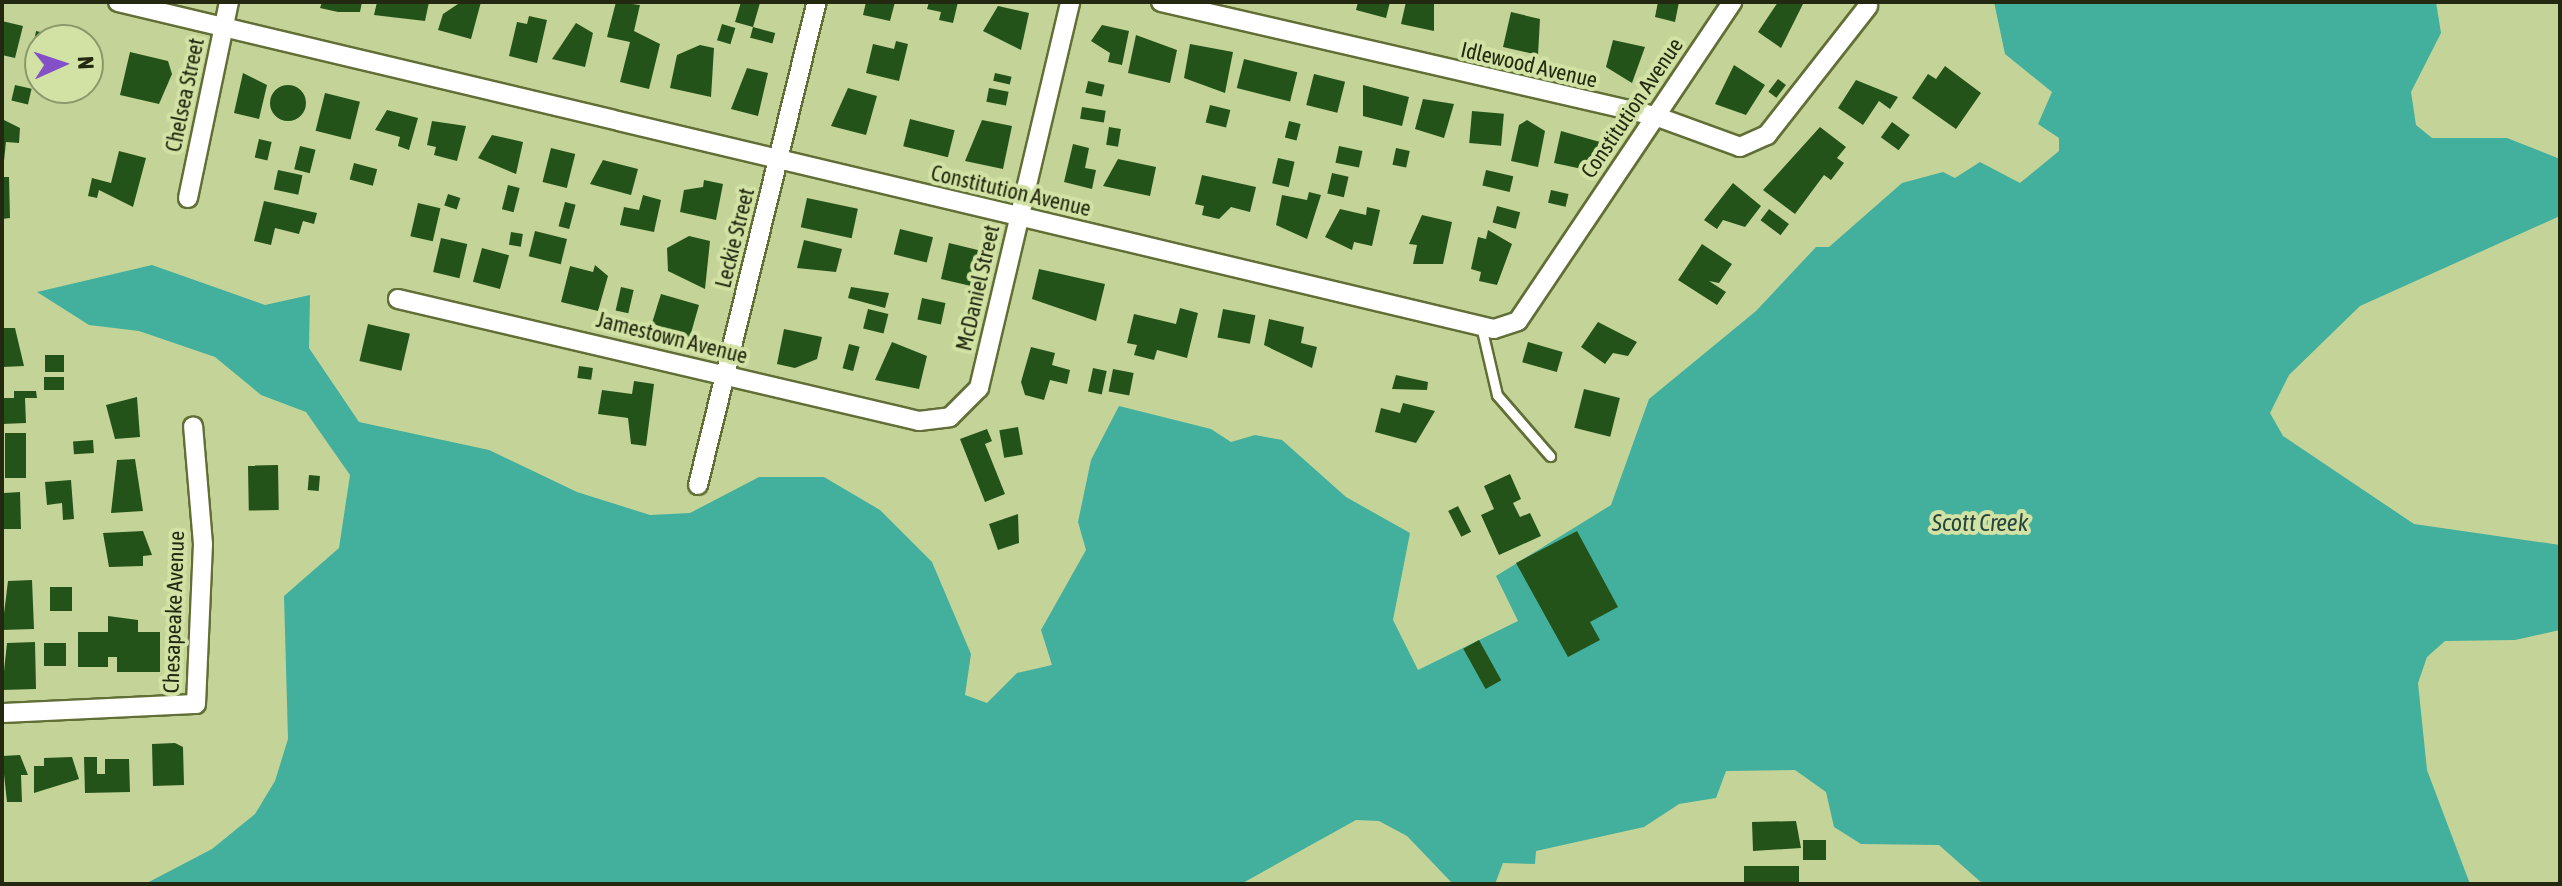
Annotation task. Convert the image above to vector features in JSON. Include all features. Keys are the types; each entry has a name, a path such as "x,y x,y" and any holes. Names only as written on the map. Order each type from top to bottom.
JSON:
{"street":[{"name":"Constitution Avenue","path":"118,2 1481,326 1518,321 1732,2"},
{"name":"Chelsea Street","path":"188,198 229,2"},
{"name":"Leckie Street","path":"698,485 817,2"},
{"name":"McDaniel Street","path":"935,421 959,412 979,388 1070,2"},
{"name":"Idlewood Avenue","path":"1161,2 1655,116 1726,145 1755,144 1868,6"},
{"name":"Jamestown Avenue","path":"398,299 725,377 935,421"},
{"name":"Chesapeake Avenue","path":"2,713 196,704 203,544 193,426"}],"lane":[{"path":"1481,326 1497,395 1550,456"}],"water":[{"name":"Scott Creek","path":"1994,2 2436,2 2441,33 2411,92 2416,125 2432,138 2507,138 2560,159 2560,216 2360,306 2289,375 2270,413 2283,436 2414,524 2560,545 2560,630 2515,640 2445,641 2427,657 2418,683 2427,770 2470,884 1983,884 1939,845 1861,844 1834,827 1826,792 1795,770 1726,771 1716,798 1679,804 1644,827 1536,851 1535,864 1503,863 1495,884 1453,884 1407,836 1379,821 1356,820 1241,884 145,884 212,849 255,814 275,781 288,739 284,596 339,548 350,475 306,412 261,395 215,357 139,331 89,325 37,292 152,265 265,305 310,295 309,348 359,422 489,450 577,492 650,515 690,513 759,477 824,477 880,510 932,562 971,654 965,695 987,703 1017,673 1052,665 1041,630 1086,550 1078,522 1091,460 1119,406 1211,429 1231,442 1255,435 1282,440 1346,497 1410,533 1393,620 1418,670 1518,621 1496,576 1611,505 1649,399 1756,311 1816,247 1829,247 1902,183 1943,172 1955,178 1980,162 2020,183 2059,151 2059,138 2038,124 2052,92 2005,54"}],"building":[{"path":"322,2 362,2 360,12 338,12 320,8"},
{"path":"377,2 429,2 425,21 374,15"},
{"path":"461,2 481,2 471,39 438,30 443,14"},
{"path":"616,2 640,5 634,31 660,44 649,89 620,82 630,42 607,37"},
{"path":"741,2 760,3 753,27 735,22"},
{"path":"866,2 895,2 890,21 863,15"},
{"path":"929,2 958,2 953,23 939,20 941,12 927,9"},
{"path":"1358,2 1390,2 1386,18 1356,10"},
{"path":"1406,2 1434,2 1434,31 1401,24"},
{"path":"1658,2 1679,2 1675,22 1655,17"},
{"path":"1778,2 1803,4 1781,48 1758,32"},
{"path":"998,6 1029,13 1021,50 983,31"},
{"path":"1511,12 1540,19 1538,55 1503,47"},
{"path":"529,16 547,20 537,63 509,56 517,22 527,24"},
{"path":"2,21 23,26 15,58 2,55"},
{"path":"576,23 593,33 585,67 552,59"},
{"path":"722,24 735,28 730,44 717,40"},
{"path":"1102,25 1129,31 1122,65 1108,62 1110,53 1091,41"},
{"path":"753,27 775,33 772,44 750,38"},
{"path":"1136,35 1177,50 1170,83 1128,73"},
{"path":"1613,40 1645,47 1632,83 1606,67"},
{"path":"896,41 908,44 899,81 866,73 873,44 894,49"},
{"path":"1190,44 1233,52 1225,93 1184,78"},
{"path":"700,45 714,48 711,97 670,88 677,55"},
{"path":"130,52 168,61 172,74 159,104 120,95"},
{"path":"1244,59 1297,72 1290,101 1237,88"},
{"path":"1734,65 1765,85 1746,115 1715,104"},
{"path":"1945,66 1981,93 1956,129 1912,98 1928,74 1936,79"},
{"path":"747,68 768,73 758,116 731,109"},
{"path":"243,73 267,85 259,119 234,113"},
{"path":"995,73 1012,77 1010,85 993,81"},
{"path":"1314,74 1345,82 1337,113 1306,105"},
{"path":"1778,79 1786,85 1776,98 1768,92"},
{"path":"1856,80 1898,97 1890,109 1879,101 1863,125 1838,108"},
{"path":"1088,81 1105,85 1102,97 1085,93"},
{"path":"15,85 24,87 24,103 11,101"},
{"path":"288,85 300,91 306,103 300,115 288,121 276,115 270,103 276,91"},
{"path":"1363,85 1409,97 1402,126 1363,116"},
{"path":"848,88 877,96 866,135 831,126"},
{"path":"989,88 1009,92 1006,106 986,102"},
{"path":"325,93 360,102 350,140 316,131"},
{"path":"1423,99 1454,104 1444,138 1415,129"},
{"path":"1210,105 1230,110 1226,128 1206,122"},
{"path":"1082,107 1106,111 1104,123 1080,119"},
{"path":"387,110 418,118 409,150 398,146 400,137 375,130"},
{"path":"1472,111 1504,114 1501,146 1469,143"},
{"path":"2,119 20,128 19,143 6,142 4,161"},
{"path":"910,119 955,130 948,157 903,146"},
{"path":"982,120 1012,126 1003,169 965,161"},
{"path":"1527,120 1545,131 1538,167 1511,161 1519,125"},
{"path":"432,121 466,126 457,161 434,155 436,147 427,145"},
{"path":"1289,121 1301,124 1297,140 1285,137"},
{"path":"1892,122 1910,135 1899,150 1881,137"},
{"path":"1109,127 1121,129 1118,147 1106,145"},
{"path":"1820,127 1846,147 1837,158 1844,163 1831,180 1824,175 1795,214 1763,190"},
{"path":"1561,131 1600,142 1587,170 1554,163"},
{"path":"492,135 523,142 516,174 478,158"},
{"path":"259,139 272,142 267,160 255,158"},
{"path":"1073,144 1089,148 1085,168 1096,170 1092,189 1064,182"},
{"path":"300,146 316,150 310,173 294,169"},
{"path":"1339,146 1362,151 1359,168 1335,163"},
{"path":"551,148 575,154 567,188 543,182"},
{"path":"1396,148 1410,151 1406,168 1392,165"},
{"path":"119,151 146,158 133,207 99,190 97,198 88,196 92,178 111,183"},
{"path":"1278,158 1295,162 1289,187 1272,183"},
{"path":"1118,159 1156,167 1150,196 1103,186"},
{"path":"603,160 638,169 631,195 590,184"},
{"path":"354,163 377,169 373,186 350,179"},
{"path":"278,170 302,175 298,195 274,190"},
{"path":"1486,170 1513,176 1510,192 1482,186"},
{"path":"1332,173 1349,177 1344,197 1327,193"},
{"path":"1202,175 1256,187 1250,212 1231,207 1219,219 1202,215 1204,206 1195,204"},
{"path":"2,177 9,177 10,218 2,219"},
{"path":"704,180 723,184 716,220 680,212 684,190 703,187"},
{"path":"1733,183 1761,206 1745,227 1723,220 1717,229 1704,220"},
{"path":"508,185 520,188 514,212 502,209"},
{"path":"1551,190 1569,194 1566,207 1548,203"},
{"path":"1309,192 1321,195 1307,239 1276,225 1282,195 1307,200"},
{"path":"448,194 460,198 457,209 444,205"},
{"path":"643,195 661,200 654,232 620,225 624,207 639,210"},
{"path":"807,198 858,209 852,238 801,227"},
{"path":"264,201 317,213 314,224 303,221 299,234 275,228 271,245 254,241"},
{"path":"565,202 576,205 569,229 559,226"},
{"path":"418,203 440,208 433,241 410,236"},
{"path":"1497,206 1520,212 1516,229 1493,222"},
{"path":"1367,207 1380,210 1372,246 1354,242 1352,250 1325,237 1340,209 1366,215"},
{"path":"1769,209 1789,224 1781,235 1761,220"},
{"path":"1422,215 1452,222 1443,264 1413,264 1417,245 1409,244"},
{"path":"900,229 933,237 927,262 894,254"},
{"path":"1488,230 1512,244 1497,285 1479,281 1481,272 1471,269 1478,237 1486,239"},
{"path":"535,231 567,239 561,264 529,256"},
{"path":"511,232 523,234 521,247 509,245"},
{"path":"689,236 710,241 705,289 668,271 667,248"},
{"path":"441,238 467,244 459,278 433,272"},
{"path":"804,240 842,249 836,272 797,268"},
{"path":"949,243 986,252 971,286 941,279"},
{"path":"1702,244 1732,264 1719,283 1709,281 1726,292 1717,305 1678,280"},
{"path":"482,248 509,255 500,289 473,282"},
{"path":"595,265 608,276 598,311 561,302 570,266 593,272"},
{"path":"1039,269 1105,284 1096,321 1032,299"},
{"path":"621,287 634,290 628,313 616,310"},
{"path":"851,287 889,293 885,308 848,298"},
{"path":"661,294 699,305 689,340 652,323"},
{"path":"922,298 945,303 941,325 917,320"},
{"path":"1180,308 1198,313 1187,358 1157,350 1154,360 1134,355 1137,345 1127,343 1134,314 1176,324"},
{"path":"868,309 888,314 884,333 863,328"},
{"path":"1223,309 1255,315 1250,344 1217,337"},
{"path":"1269,319 1304,327 1301,343 1317,347 1312,368 1264,345"},
{"path":"1598,322 1637,342 1628,356 1613,353 1605,364 1581,347"},
{"path":"368,324 410,334 401,371 359,361"},
{"path":"2,328 15,328 24,366 3,367"},
{"path":"784,329 822,337 817,359 795,368 777,364"},
{"path":"892,342 927,356 919,389 875,380"},
{"path":"1528,342 1563,352 1557,372 1522,362"},
{"path":"849,344 860,347 853,371 843,368"},
{"path":"1031,347 1055,353 1052,365 1070,370 1067,384 1050,380 1044,400 1025,395 1021,382"},
{"path":"45,355 64,355 64,372 45,372"},
{"path":"579,366 593,368 591,380 577,378"},
{"path":"1093,368 1107,371 1102,394 1088,391"},
{"path":"1113,369 1134,373 1129,396 1109,392"},
{"path":"1396,375 1428,382 1427,390 1392,389"},
{"path":"44,377 64,377 64,390 44,390"},
{"path":"634,381 654,384 646,446 631,444 628,418 598,414 602,390 632,394"},
{"path":"1584,389 1620,398 1610,437 1574,428"},
{"path":"14,391 36,391 37,398 25,398 26,423 2,424 2,398 14,398"},
{"path":"137,397 140,437 115,439 106,405"},
{"path":"1403,403 1435,411 1416,443 1375,432 1381,408 1400,413"},
{"path":"1018,427 1023,455 1004,458 999,430"},
{"path":"987,429 992,441 985,444 1005,494 985,502 960,439"},
{"path":"5,433 26,433 26,478 5,478"},
{"path":"93,440 94,453 74,454 73,441"},
{"path":"135,459 143,511 111,513 117,460"},
{"path":"278,465 279,510 249,511 248,466"},
{"path":"1510,474 1521,499 1513,503 1520,517 1530,513 1541,536 1499,555 1481,515 1494,509 1484,486"},
{"path":"309,475 320,476 319,491 308,490"},
{"path":"71,480 74,519 63,520 62,503 47,505 45,482"},
{"path":"20,492 21,529 2,529 4,493"},
{"path":"1458,506 1471,532 1461,537 1448,511"},
{"path":"1018,514 1019,543 998,550 989,524"},
{"path":"143,531 152,555 143,556 143,566 109,567 103,533"},
{"path":"1577,531 1618,607 1590,622 1600,640 1568,657 1516,563"},
{"path":"32,580 34,629 2,630 8,581"},
{"path":"50,587 72,587 72,611 50,611"},
{"path":"108,616 138,620 138,632 160,632 160,672 117,672 117,657 108,657 108,667 78,667 78,632 108,632"},
{"path":"1479,640 1501,680 1486,689 1463,649"},
{"path":"35,642 36,689 2,690 7,643"},
{"path":"44,643 66,643 66,666 44,666"},
{"path":"175,743 183,747 184,785 153,786 152,744"},
{"path":"20,755 28,775 21,775 22,802 7,802 2,756"},
{"path":"72,757 79,779 34,793 34,766 44,766 44,758"},
{"path":"84,757 97,757 97,774 105,774 105,759 129,759 130,792 85,793"},
{"path":"1796,821 1801,848 1753,851 1752,822"},
{"path":"1803,840 1826,840 1826,860 1803,860"},
{"path":"1744,866 1799,866 1799,884 1744,884"}]}
